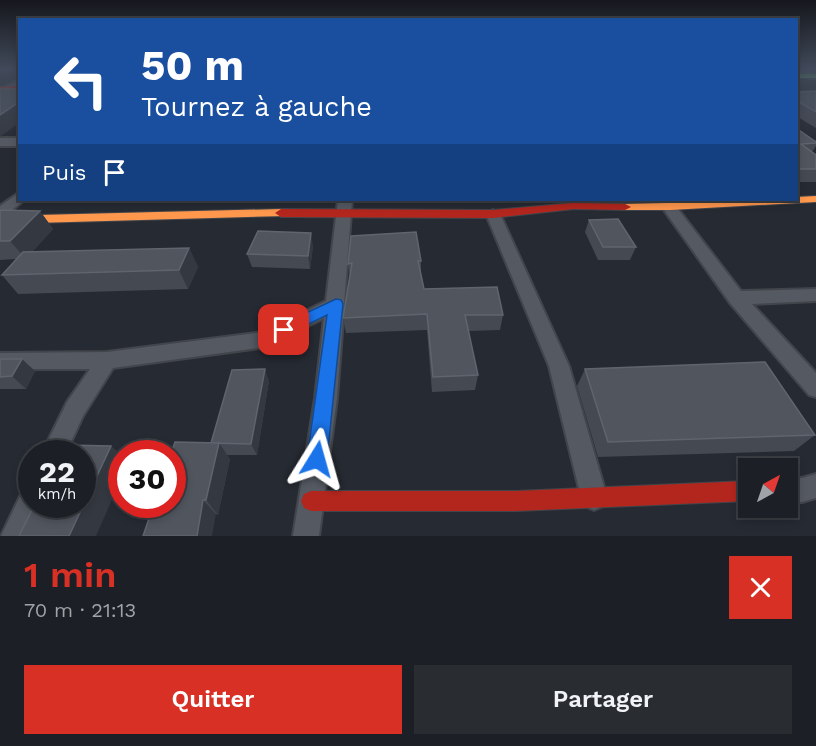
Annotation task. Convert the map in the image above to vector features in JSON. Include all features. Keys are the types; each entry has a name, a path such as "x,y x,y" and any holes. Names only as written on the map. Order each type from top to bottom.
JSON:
{"street":[{"path":"0,142 18,142"},
{"path":"0,213 18,198"},
{"path":"798,199 816,199"},
{"path":"0,220 345,206 492,214 574,206 742,201"},
{"path":"667,203 736,298 816,388"},
{"path":"306,536 326,398 345,206"},
{"path":"492,214 559,366 594,497"},
{"path":"736,298 816,295"},
{"path":"0,361 108,360 266,339 336,304"},
{"path":"60,440 75,409 108,360"},
{"path":"798,490 816,486"},
{"path":"311,501 516,501 738,491"},
{"path":"14,536 23,518"}],"building":[{"path":"0,94 18,94 18,102 0,115"},
{"path":"798,94 816,94 816,112 798,101"},
{"path":"798,129 816,142 801,144 816,155 816,169 798,169"},
{"path":"0,210 40,211 10,241 0,241"},
{"path":"618,219 636,247 603,247 589,220"},
{"path":"258,231 311,233 308,256 247,254"},
{"path":"416,232 421,261 418,261 424,289 497,287 503,315 465,315 478,375 433,377 427,314 343,318 352,263 348,264 351,236"},
{"path":"189,248 179,270 2,275 23,252"},
{"path":"0,359 22,359 12,376 0,377"},
{"path":"765,362 815,435 608,442 585,369"},
{"path":"265,369 251,444 211,443 232,370"},
{"path":"186,442 219,443 206,500 203,500 197,536 143,536 149,518 186,518"},
{"path":"96,446 108,446 108,452 96,478"},
{"path":"28,518 77,518 69,536 19,536"}],"traffic: slow":[{"path":"798,200 816,199"},
{"path":"625,207 780,201"},
{"path":"0,220 281,213"}],"traffic: jam":[{"path":"281,213 493,214 574,206 625,207"},
{"path":"311,501 516,501 738,491"}],"route":[{"path":"284,330 336,304 317,459"}]}
